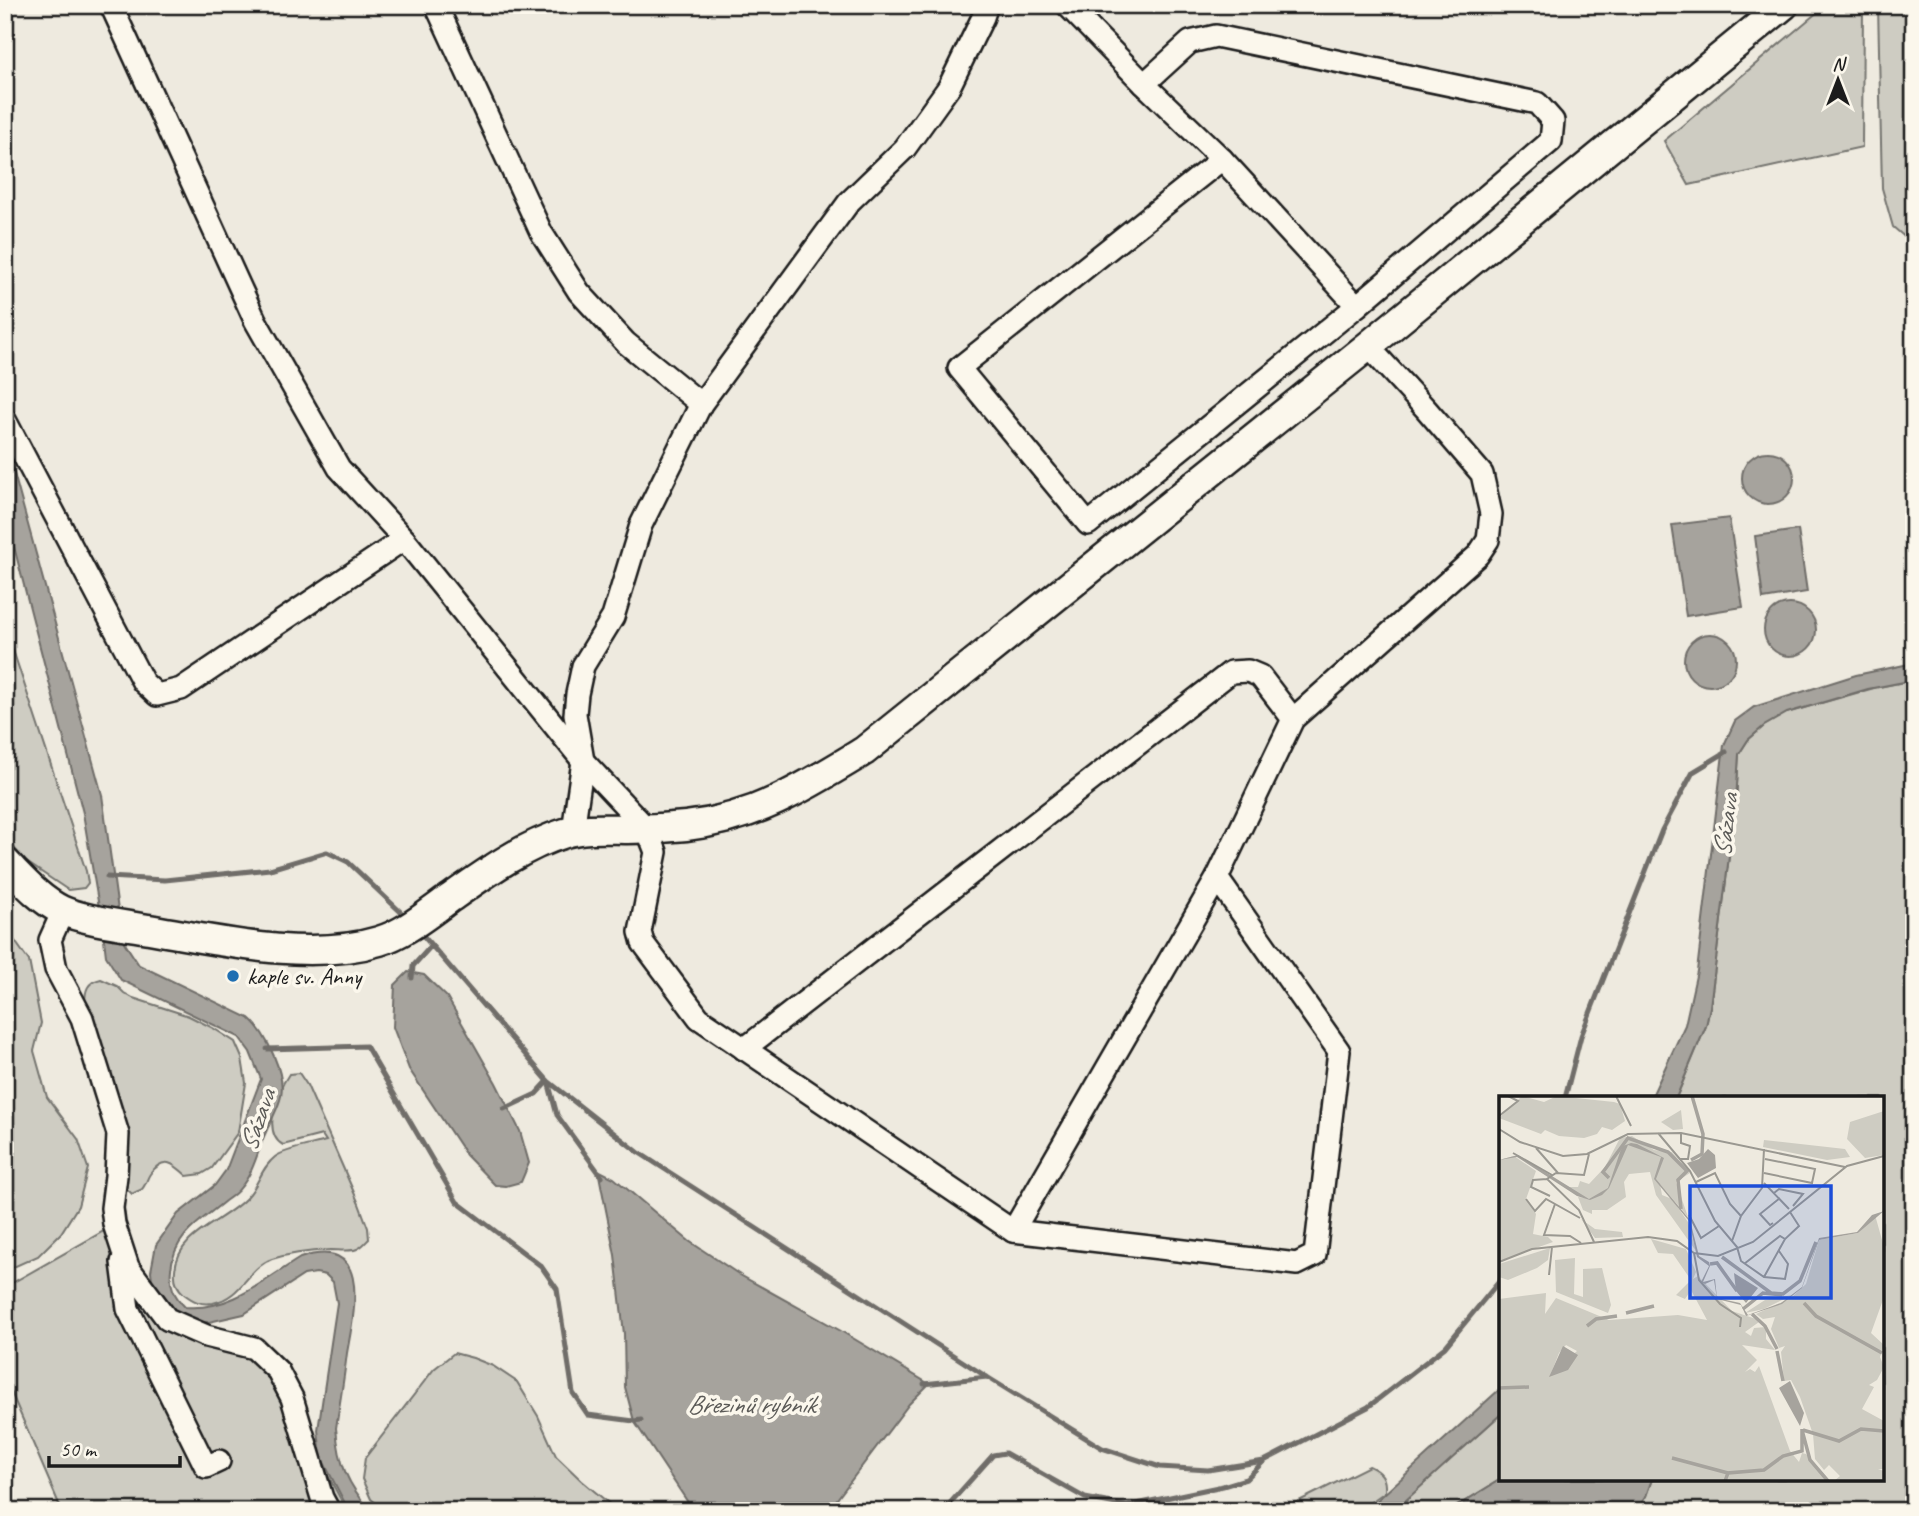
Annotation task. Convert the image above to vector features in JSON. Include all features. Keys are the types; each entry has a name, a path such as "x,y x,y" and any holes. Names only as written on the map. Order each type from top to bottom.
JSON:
{"main road":[{"path":"5,862 41,898 63,911 94,919 211,940 298,951 344,948 380,941 413,924 496,867 545,839 573,831 647,829 713,822 765,807 814,782 864,751 1368,346 1784,5"}],"street":[{"path":"111,5 256,320 339,468 404,539 583,761 647,829 656,852 640,932 643,943 699,1018 1013,1231 1297,1264 1315,1255 1339,1051 1217,878"},
{"path":"436,5 541,232 579,292 626,342 701,404"},
{"path":"573,831 583,761 575,714 583,666 612,617 641,525 701,404 849,202 905,148 949,87 987,5"},
{"path":"1068,5 1144,85 1222,159 1357,306"},
{"path":"1144,85 1190,42 1216,36 1537,103 1553,121 1551,141 1357,306 1088,524 958,368 1222,159"},
{"path":"1013,1231 1217,878 1293,719 1478,555 1488,540 1491,514 1482,474 1368,346"},
{"path":"5,420 143,682 157,695 181,690 404,539"},
{"path":"744,1049 1231,672 1248,671 1260,676 1293,719"},
{"path":"63,911 50,940 56,969 82,1018 118,1134 112,1208 114,1224 128,1267 167,1319 206,1336 254,1348 278,1371 292,1398 322,1498 329,1511"},
{"path":"121,1249 128,1309 206,1467 219,1461"}],"shaded area":[{"path":"1826,5 1863,5 1862,147 1689,185 1664,141"},
{"path":"1878,5 1914,5 1914,245 1893,227 1882,188"},
{"path":"5,626 86,871 88,883 84,888 68,890 25,861 5,837"},
{"path":"1914,680 1914,1511 1636,1511 1651,1481 1884,1481 1884,1096 1677,1096 1706,1026 1710,1007 1736,801 1739,754 1748,740 1764,726 1786,713 1874,688"},
{"path":"5,927 29,961 41,1023 34,1051 47,1097 78,1139 88,1168 78,1206 61,1233 38,1256 7,1270 5,1269"},
{"path":"101,979 117,986 133,998 189,1016 235,1042 242,1058 246,1083 238,1132 212,1168 202,1174 187,1176 173,1165 164,1163 155,1168 141,1190 132,1194 123,1185 85,1004 88,987"},
{"path":"299,1073 307,1085 359,1204 369,1239 354,1250 308,1252 272,1259 256,1269 238,1289 223,1300 201,1303 194,1300 182,1292 175,1277 178,1257 185,1246 194,1236 239,1205 255,1186 266,1166 279,1154 326,1141 322,1135 283,1145 276,1139 272,1121 276,1100 289,1074"},
{"path":"118,1223 139,1263 175,1314 207,1326 243,1333 290,1372 322,1464 347,1511 62,1511 5,1378 5,1287"},
{"path":"454,1353 493,1366 517,1382 538,1416 556,1456 618,1511 386,1511 371,1499 362,1479 365,1458 434,1369"},
{"path":"1499,1416 1499,1480 1449,1511 1393,1511"},
{"path":"1369,1466 1382,1476 1385,1492 1358,1511 1279,1511"}],"water":[{"name":"Sázava","path":"5,452 10,459 102,795 124,942 139,965 249,1018 268,1044 281,1080 280,1100 245,1182 236,1193 190,1230 177,1247 171,1269 173,1290 185,1307 201,1307 232,1299 300,1258 323,1254 339,1257 349,1267 354,1282 353,1318 336,1428 339,1452 346,1473 371,1511 349,1511 321,1457 318,1430 337,1303 333,1282 326,1275 304,1275 244,1314 209,1322 182,1322 153,1288 151,1271 156,1245 178,1214 215,1185 226,1170 261,1079 250,1052 239,1037 121,980 106,956 83,813 5,512"},
{"path":"1768,452 1778,454 1786,460 1792,468 1792,488 1786,496 1778,502 1768,504 1758,502 1750,496 1744,488 1742,478 1744,468 1750,460 1758,454"},
{"path":"1729,518 1743,607 1686,616 1672,525"},
{"path":"1798,530 1807,592 1763,599 1755,536"},
{"path":"1790,604 1800,606 1808,612 1814,620 1814,640 1808,648 1800,654 1790,656 1780,654 1772,648 1766,640 1764,630 1766,620 1772,612 1780,606"},
{"path":"1710,634 1720,636 1728,642 1734,650 1734,670 1728,678 1720,684 1710,686 1700,684 1692,678 1686,670 1684,660 1686,650 1692,642 1700,636"},
{"name":"Sázava","path":"1914,663 1914,680 1868,689 1787,713 1764,726 1748,740 1739,754 1736,801 1706,1026 1677,1096 1652,1096 1685,1025 1697,971 1724,745 1735,721 1754,707 1856,675"},
{"path":"408,972 424,975 447,997 496,1083 520,1131 529,1163 521,1182 506,1186 495,1185 466,1155 409,1069 393,1027 395,985"},
{"name":"Březinů rybník","path":"598,1170 614,1178 689,1241 740,1275 929,1384 909,1404 828,1511 693,1510 634,1421 625,1387 624,1334 615,1255"},
{"path":"1499,1390 1499,1416 1394,1511 1362,1511 1372,1505"},
{"path":"1499,1480 1651,1481 1636,1511 1449,1511"}],"waterway":[{"path":"1566,1096 1581,1036 1662,830 1693,772 1726,752"},
{"path":"107,877 165,880 270,869 327,852 348,862 406,917"},
{"path":"420,932 548,1081 638,1152 1102,1448 1160,1467 1208,1470 1264,1461 1368,1407 1445,1347 1499,1281"},
{"path":"412,978 413,966 431,946"},
{"path":"267,1049 366,1046 457,1202 541,1266 557,1289 573,1393 588,1415 641,1420"},
{"path":"548,1081 557,1115 602,1177"},
{"path":"504,1109 536,1094 548,1081"},
{"path":"924,1384 987,1377"},
{"path":"943,1511 993,1455 1005,1453 1085,1498 1127,1506 1246,1479 1264,1461"}],"place":[{"name":"kaple sv. Anny","path":"233,976"}]}
